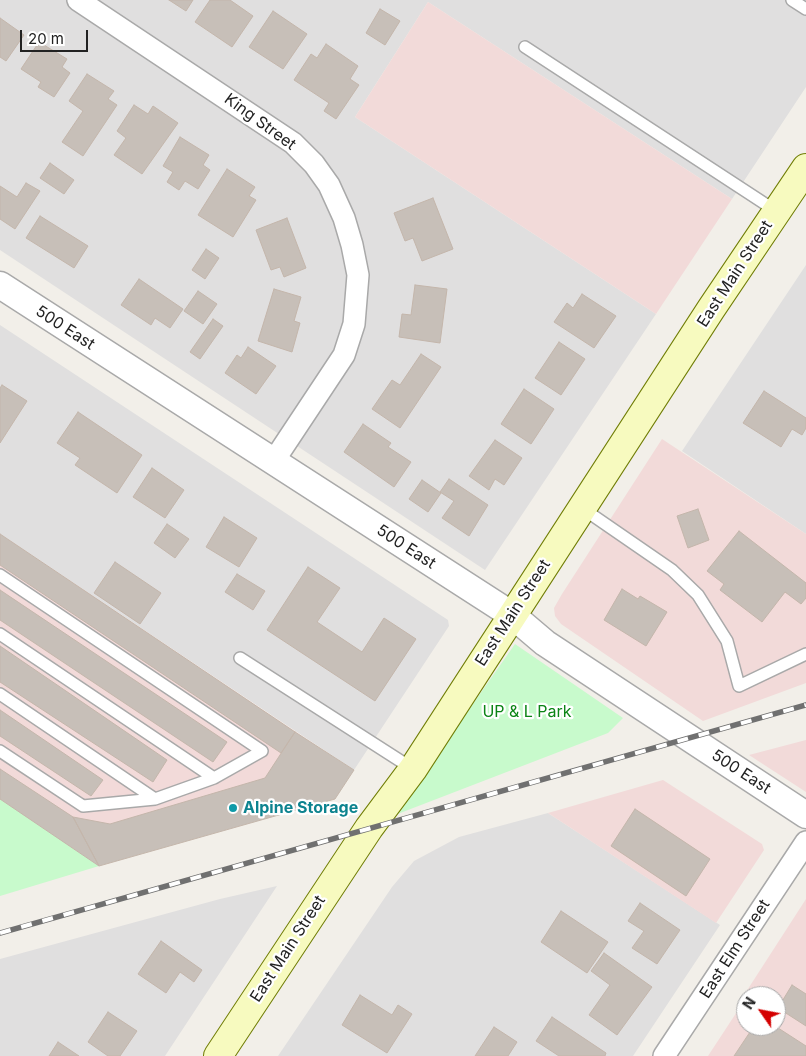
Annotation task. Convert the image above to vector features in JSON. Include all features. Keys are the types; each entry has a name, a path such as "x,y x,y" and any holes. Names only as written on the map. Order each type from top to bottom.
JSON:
{"main road":[{"name":"East Main Street","path":"218,1056 368,828 413,769 776,211 806,168"}],"street":[{"name":"King Street","path":"78,0 292,143 314,164 329,185 344,218 358,275 354,324 344,355 273,462"},
{"name":"500 East","path":"0,285 512,615 545,643 806,815"},
{"name":"East Elm Street","path":"664,1056 806,842"}],"lane":[{"path":"792,0 806,9"},
{"path":"525,47 776,211"},
{"path":"582,508 672,570 698,595 727,641 739,686 806,654"},
{"path":"0,575 262,751 214,778 155,798 83,806 0,751"},
{"path":"0,634 214,778"},
{"path":"240,658 413,769"},
{"path":"0,694 155,798"}],"shaded area":[{"path":"0,0 806,0 806,87 732,199 428,2 355,117 656,314 485,570 0,250"},
{"path":"428,2 732,199 656,314 355,117"},
{"path":"806,265 806,534 682,451"},
{"path":"0,325 448,620 449,626 354,770 0,534"},
{"path":"662,439 806,534 806,683 703,721 561,624 555,616 554,608 562,594"},
{"path":"0,534 335,758 99,866 0,800"},
{"path":"806,740 806,792 749,755"},
{"path":"663,780 762,844 764,850 716,923 548,813"},
{"path":"548,813 720,925 633,1056 278,1056 392,887 414,861 459,837"},
{"path":"277,886 165,1056 0,1056 0,959 220,899"},
{"path":"806,899 806,1056 708,1056 736,1013 736,1036 786,1036 786,986 750,986"}],"green space":[{"name":"UP & L Park","path":"515,644 623,718 608,733 395,815"},
{"path":"0,799 99,866 0,896"}],"building":[{"path":"169,0 193,0 186,11"},
{"path":"210,0 230,0 253,16 232,47 195,22"},
{"path":"380,9 400,21 385,45 366,33"},
{"path":"273,11 307,34 283,69 249,47"},
{"path":"0,18 24,35 6,61 0,57"},
{"path":"39,42 67,59 62,67 70,73 54,97 38,87 41,82 21,69"},
{"path":"326,44 358,66 350,79 359,85 336,119 324,111 329,103 294,80 311,54 317,58"},
{"path":"87,74 114,91 108,99 117,105 83,156 62,142 83,111 69,101"},
{"path":"134,105 148,114 153,106 178,123 142,174 114,155 126,138 117,131"},
{"path":"180,137 209,155 203,165 210,170 198,189 185,181 179,190 167,182 173,172 163,166"},
{"path":"50,163 74,180 64,194 40,178"},
{"path":"227,169 255,187 249,196 256,200 233,237 198,215"},
{"path":"26,183 40,191 15,229 0,219 0,186 17,197"},
{"path":"433,198 453,249 422,261 413,238 405,241 394,213"},
{"path":"40,216 88,246 74,268 26,238"},
{"path":"287,218 306,268 284,277 280,267 271,270 256,230"},
{"path":"206,249 219,258 205,279 192,270"},
{"path":"139,279 183,309 170,328 155,318 151,325 121,305"},
{"path":"415,285 447,289 440,343 399,337 402,314 411,315"},
{"path":"274,289 301,297 294,321 300,323 292,352 258,341"},
{"path":"198,291 217,304 203,324 184,311"},
{"path":"582,294 616,316 594,348 554,322 567,303 573,308"},
{"path":"213,319 223,326 200,359 190,352"},
{"path":"559,342 585,359 561,395 535,378"},
{"path":"248,347 276,366 256,394 225,373 237,355 241,358"},
{"path":"421,354 441,367 400,428 372,409 392,380 400,385"},
{"path":"2,385 27,401 0,443 0,388"},
{"path":"524,389 554,409 531,444 501,424"},
{"path":"764,391 806,418 806,428 802,435 792,429 781,447 743,423"},
{"path":"78,412 142,455 117,493 75,465 80,458 57,443"},
{"path":"363,424 391,443 388,447 411,462 394,487 344,452"},
{"path":"495,440 522,458 504,485 495,479 489,490 469,476"},
{"path":"152,468 184,490 165,518 133,497"},
{"path":"449,479 488,505 469,536 442,518 454,501 440,492"},
{"path":"422,480 441,493 428,512 409,499"},
{"path":"698,509 709,540 688,548 677,516"},
{"path":"224,517 257,538 239,567 206,547"},
{"path":"167,524 189,539 175,558 154,543"},
{"path":"739,531 806,583 806,598 801,604 785,592 762,622 720,590 724,584 707,571"},
{"name":"Alpine Storage","path":"0,534 295,732 281,753 0,565"},
{"path":"115,562 161,593 140,624 94,593"},
{"path":"308,567 340,588 317,622 362,652 384,618 416,639 375,701 267,630"},
{"path":"237,574 265,591 253,610 225,592"},
{"path":"622,589 638,599 640,596 667,612 646,646 604,620"},
{"name":"Alpine Storage","path":"0,590 227,742 213,762 0,620"},
{"path":"0,646 167,760 153,782 0,682"},
{"path":"0,710 103,780 91,796 0,736"},
{"name":"Alpine Storage","path":"295,732 354,770 335,799 99,866 73,817 110,824 265,778"},
{"path":"0,769 73,817 99,866 0,799"},
{"path":"635,809 710,859 686,896 611,846"},
{"path":"640,903 680,930 657,964 632,948 644,931 628,921"},
{"path":"561,911 608,942 587,973 541,942"},
{"path":"161,941 202,970 194,982 180,972 166,993 138,974"},
{"path":"604,953 652,987 617,1035 589,1015 610,985 591,971"},
{"path":"792,985 806,994 806,1026 786,1013 786,995"},
{"path":"360,995 392,1015 398,1005 412,1014 387,1053 342,1025"},
{"path":"108,1012 137,1031 120,1056 108,1056 88,1042"},
{"path":"552,1017 606,1053 605,1056 559,1056 536,1041"},
{"path":"494,1027 517,1042 508,1056 475,1056"},
{"path":"786,1033 806,1046 806,1056 734,1056 747,1036 786,1036"},
{"path":"58,1042 79,1056 49,1056"}],"railway":[{"path":"0,933 806,705"}],"place":[{"name":"Alpine Storage","path":"233,808"}]}
